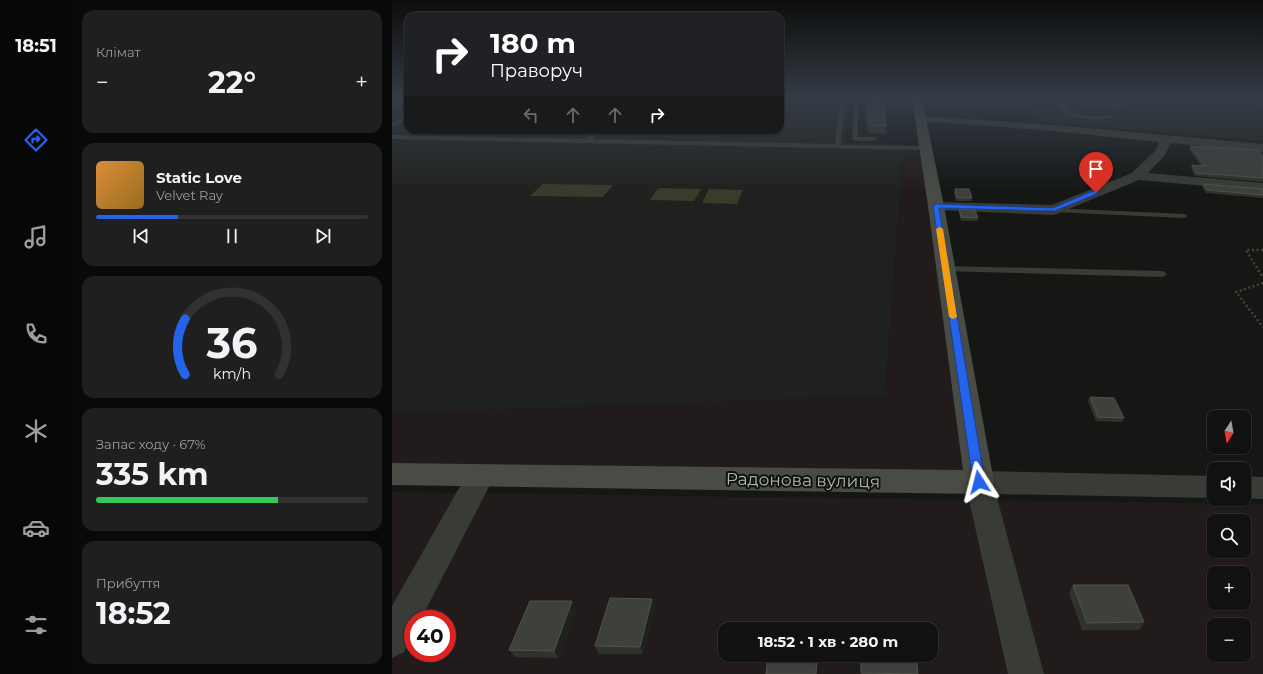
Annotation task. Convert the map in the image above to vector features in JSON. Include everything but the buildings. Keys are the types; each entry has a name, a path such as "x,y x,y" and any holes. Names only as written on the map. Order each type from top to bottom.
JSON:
{"street":[{"path":"922,130 936,206 979,482 1026,674"},
{"path":"1080,130 1263,148"},
{"path":"936,206 1054,210 1137,176 1160,153 1165,143 1162,138"},
{"path":"1137,176 1263,187"},
{"name":"Радонова вулиця","path":"392,474 979,482 1207,487"},
{"path":"392,640 481,475"},
{"path":"1251,487 1263,488"}],"lane":[{"path":"838,146 839,130"},
{"path":"855,130 855,139 875,140"},
{"path":"587,141 594,134"},
{"path":"392,138 925,148"},
{"path":"1054,210 1184,216"},
{"path":"946,269 1163,274"}],"path":[{"path":"1263,250 1246,250 1263,278"},
{"path":"1263,284 1236,292 1263,327"}],"shaded area":[{"path":"392,130 404,130 404,134 784,134 784,130 846,130 845,142 904,144 885,396 392,414"},
{"path":"1143,130 1263,130 1263,141"},
{"path":"904,147 925,148 979,482 392,474 392,414 885,396"},
{"path":"543,184 613,185 603,197 530,196"},
{"path":"658,188 701,189 694,201 650,200"},
{"path":"709,189 743,190 737,204 702,203"},
{"path":"392,492 1207,503 1207,506 1251,506 1251,504 1263,504 1263,674 392,674"}],"slow traffic":[{"path":"940,229 953,317"}],"route":[{"path":"979,482 936,206 1054,210 1096,193"}]}
